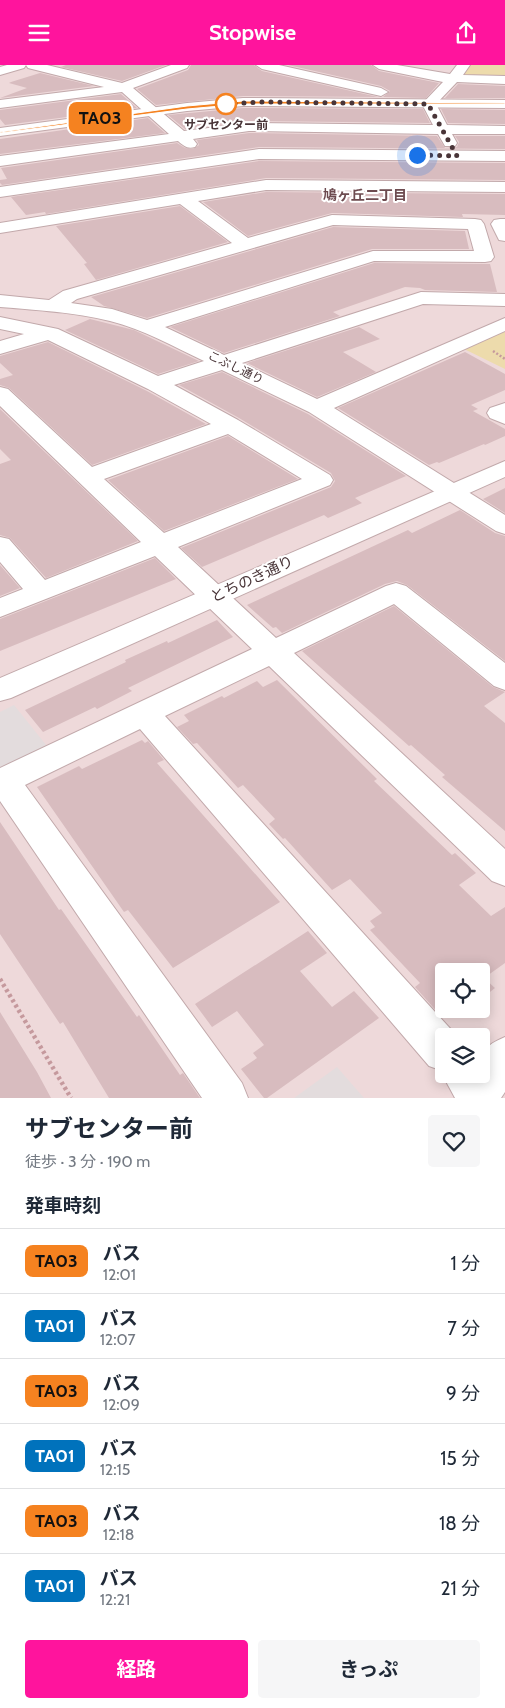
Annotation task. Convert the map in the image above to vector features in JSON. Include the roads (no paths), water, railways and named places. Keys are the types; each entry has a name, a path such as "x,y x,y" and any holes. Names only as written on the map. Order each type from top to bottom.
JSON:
{"street":[{"path":"0,71 20,65"},
{"path":"32,65 125,89 232,179 266,185 505,187"},
{"path":"143,65 167,71"},
{"path":"0,104 125,89 129,84 183,65"},
{"path":"262,65 428,104 474,186"},
{"path":"379,65 453,79 505,80"},
{"path":"428,104 464,65"},
{"path":"358,103 373,97 374,93 361,87"},
{"path":"9,88 44,99"},
{"path":"0,132 152,111 243,102 505,104"},
{"path":"0,161 250,127 505,130"},
{"path":"0,192 259,154 505,157"},
{"path":"0,228 183,198 232,179"},
{"path":"183,198 246,245"},
{"path":"53,306 70,295 332,220 475,224 485,257 373,255 147,326"},
{"path":"505,224 500,224 505,236"},
{"path":"156,384 420,298 505,300"},
{"name":"こぶし通り","path":"0,301 53,306 112,315 147,326 317,407 505,526"},
{"path":"0,323 51,333 156,384 230,425 321,480 0,608"},
{"path":"317,407 505,324"},
{"path":"0,348 51,333"},
{"path":"0,394 505,871"},
{"path":"505,410 498,413 505,417"},
{"path":"86,477 230,425"},
{"name":"とちのき通り","path":"0,690 505,468"},
{"path":"0,545 41,592"},
{"path":"227,1098 2,782 396,592 505,679"},
{"path":"144,713 435,1042"},
{"path":"473,1088 505,1057"}],"place":[{"name":"サブセンター前","path":"226,104"}],"district":[{"name":"鳩ヶ丘二丁目","path":"365,195"}]}
